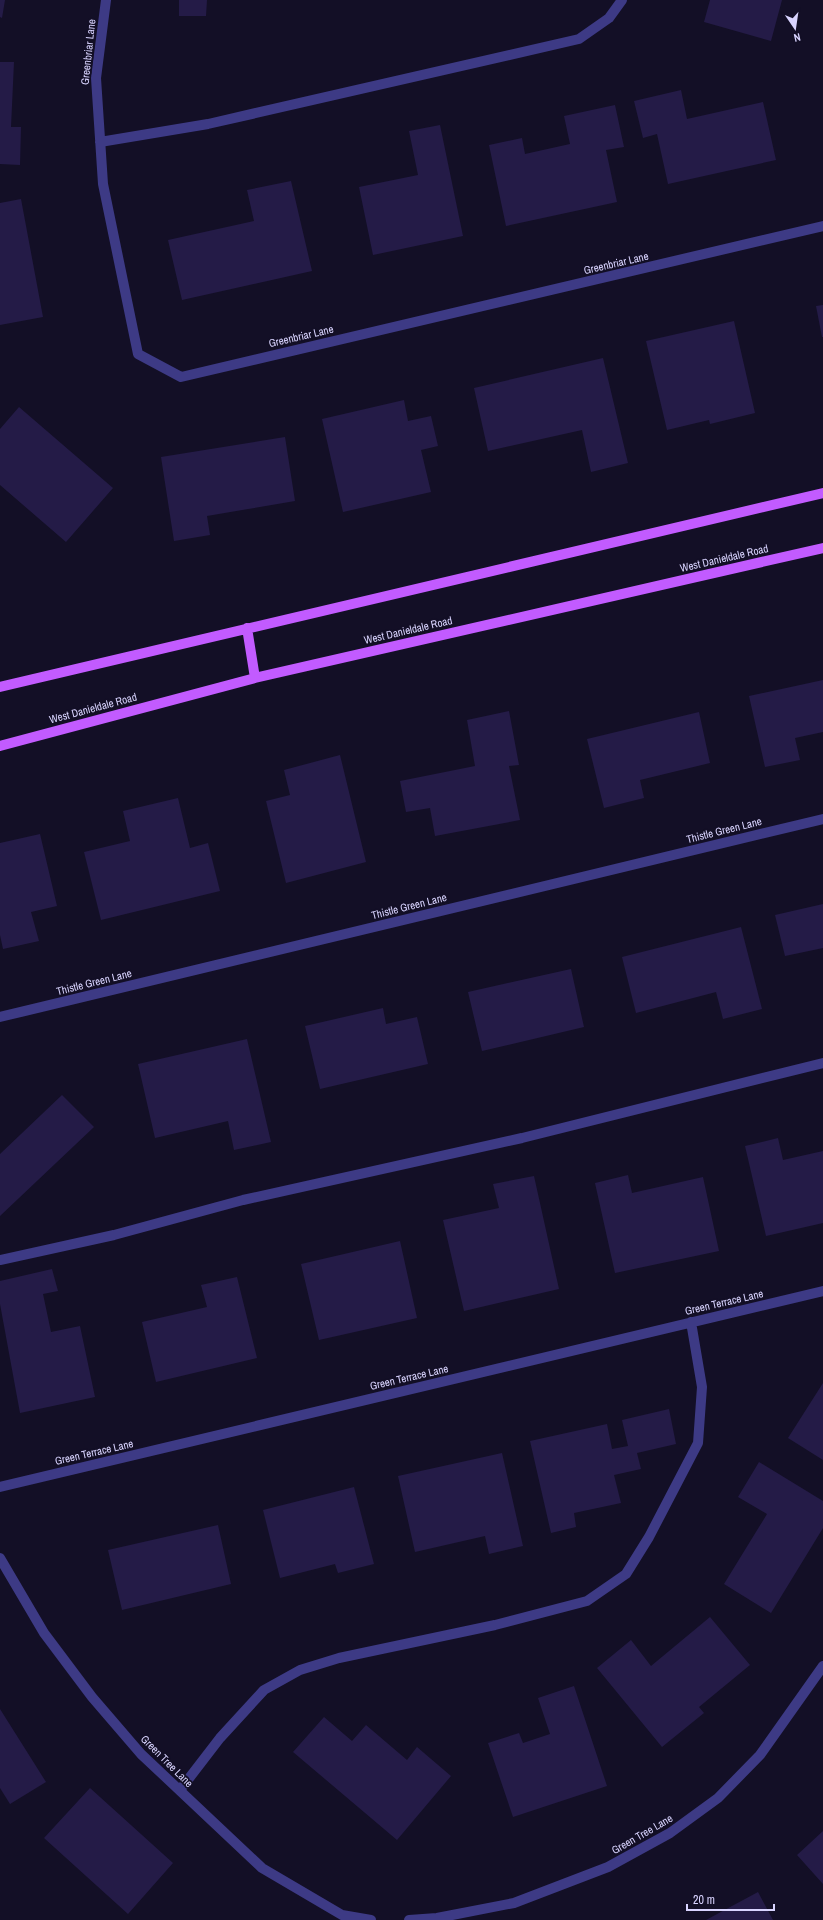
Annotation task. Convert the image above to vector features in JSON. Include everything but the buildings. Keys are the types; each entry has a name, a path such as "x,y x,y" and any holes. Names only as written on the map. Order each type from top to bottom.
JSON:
{"main road":[{"path":"0,686 823,493"},
{"name":"West Danieldale Road","path":"0,746 255,678 823,548"},
{"path":"247,628 255,678"}],"street":[{"name":"Greenbriar Lane","path":"106,0 96,78 103,184 138,354 181,377 823,226"},
{"path":"100,142 208,124 579,39 609,18 622,0"},
{"name":"Thistle Green Lane","path":"0,1017 823,819"},
{"path":"0,1260 114,1236 243,1200 522,1138 823,1063"},
{"name":"Green Terrace Lane","path":"0,1487 823,1291"},
{"path":"180,1790 220,1738 264,1690 300,1670 339,1658 495,1625 587,1601 626,1574 649,1537 698,1443 702,1387 691,1322"},
{"name":"Green Tree Lane","path":"0,1558 44,1633 92,1697 141,1754 262,1868 342,1915 371,1920"},
{"name":"Green Tree Lane","path":"409,1920 437,1918 514,1903 608,1868 670,1834 718,1798 760,1756 823,1666"}]}
